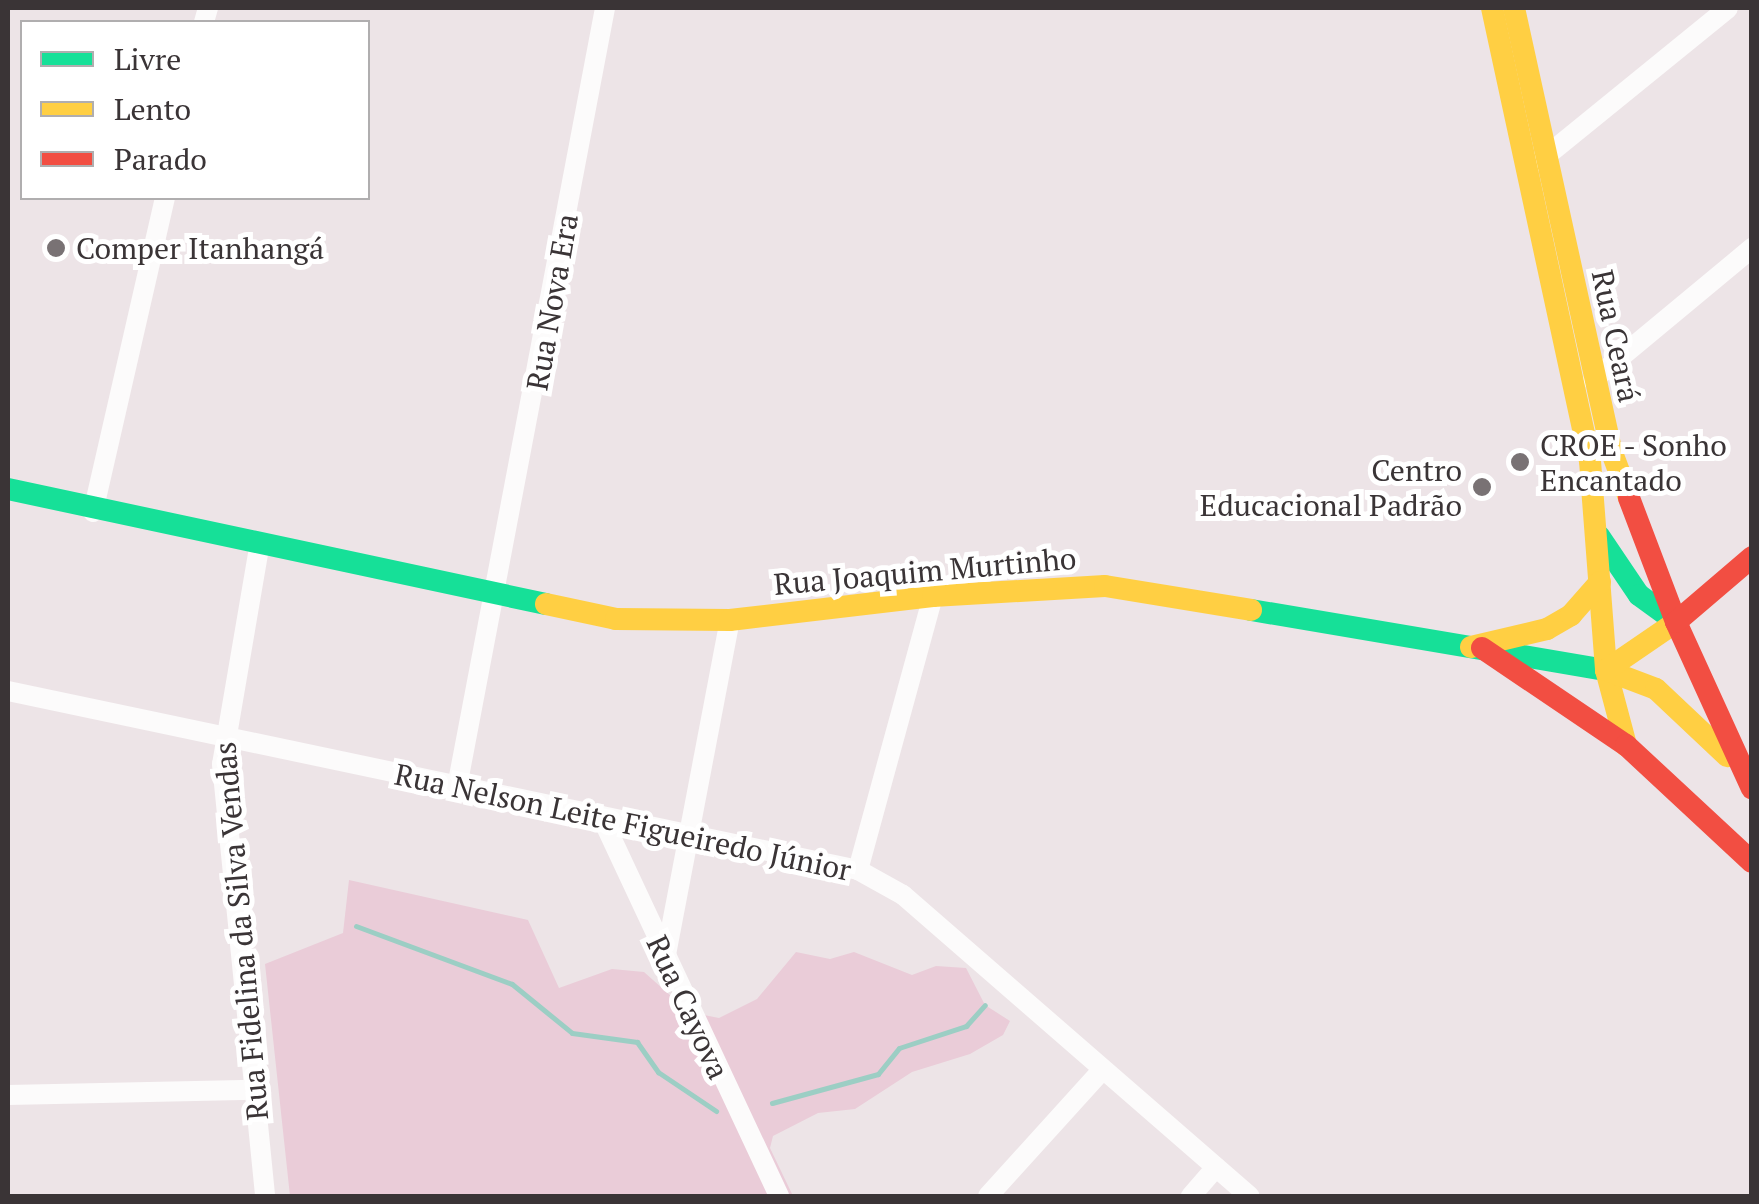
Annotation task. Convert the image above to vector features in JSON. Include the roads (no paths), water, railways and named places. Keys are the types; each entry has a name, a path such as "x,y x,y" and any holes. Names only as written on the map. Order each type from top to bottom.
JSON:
{"main road":[{"name":"Rua Ceará","path":"1492,8 1538,162 1611,450 1676,622 1746,780"},
{"name":"Rua Ceará","path":"1514,8 1590,461 1599,536 1606,670"},
{"name":"Rua Joaquim Murtinho","path":"8,490 259,548 616,619 730,620 933,596 1105,586 1606,670 1677,704 1746,780"},
{"path":"1599,536 1639,596 1676,622"},
{"path":"1626,745 1606,670 1676,622 1752,557"},
{"path":"1476,648 1547,628 1571,615 1600,582"},
{"path":"1476,648 1626,745 1752,862"}],"street":[{"name":"Rua Nova Era","path":"457,786 606,8"},
{"path":"1538,162 1728,8"},
{"path":"93,512 165,200"},
{"path":"1593,380 1752,248"},
{"name":"Rua Fidelina da Silva Vendas","path":"259,548 222,738 265,1196"},
{"path":"858,870 933,596"},
{"path":"665,960 730,620"},
{"name":"Rua Nelson Leite Figueiredo Júnior","path":"8,691 858,870 903,895 1249,1196"},
{"name":"Rua Cayova","path":"601,816 665,960 779,1196"},
{"path":"988,1196 1104,1069"},
{"path":"8,1095 254,1090"},
{"path":"1191,1196 1216,1167"}],"waterway":[{"path":"356,926 512,984 572,1033 637,1042 658,1072 716,1111"},
{"path":"772,1103 878,1074 899,1048 966,1026 985,1005"}],"place":[{"name":"Comper Itanhangá","path":"56,248"},
{"name":"CROE - Sonho Encantado","path":"1520,462"},
{"name":"Centro Educacional Padrão","path":"1482,487"}]}
